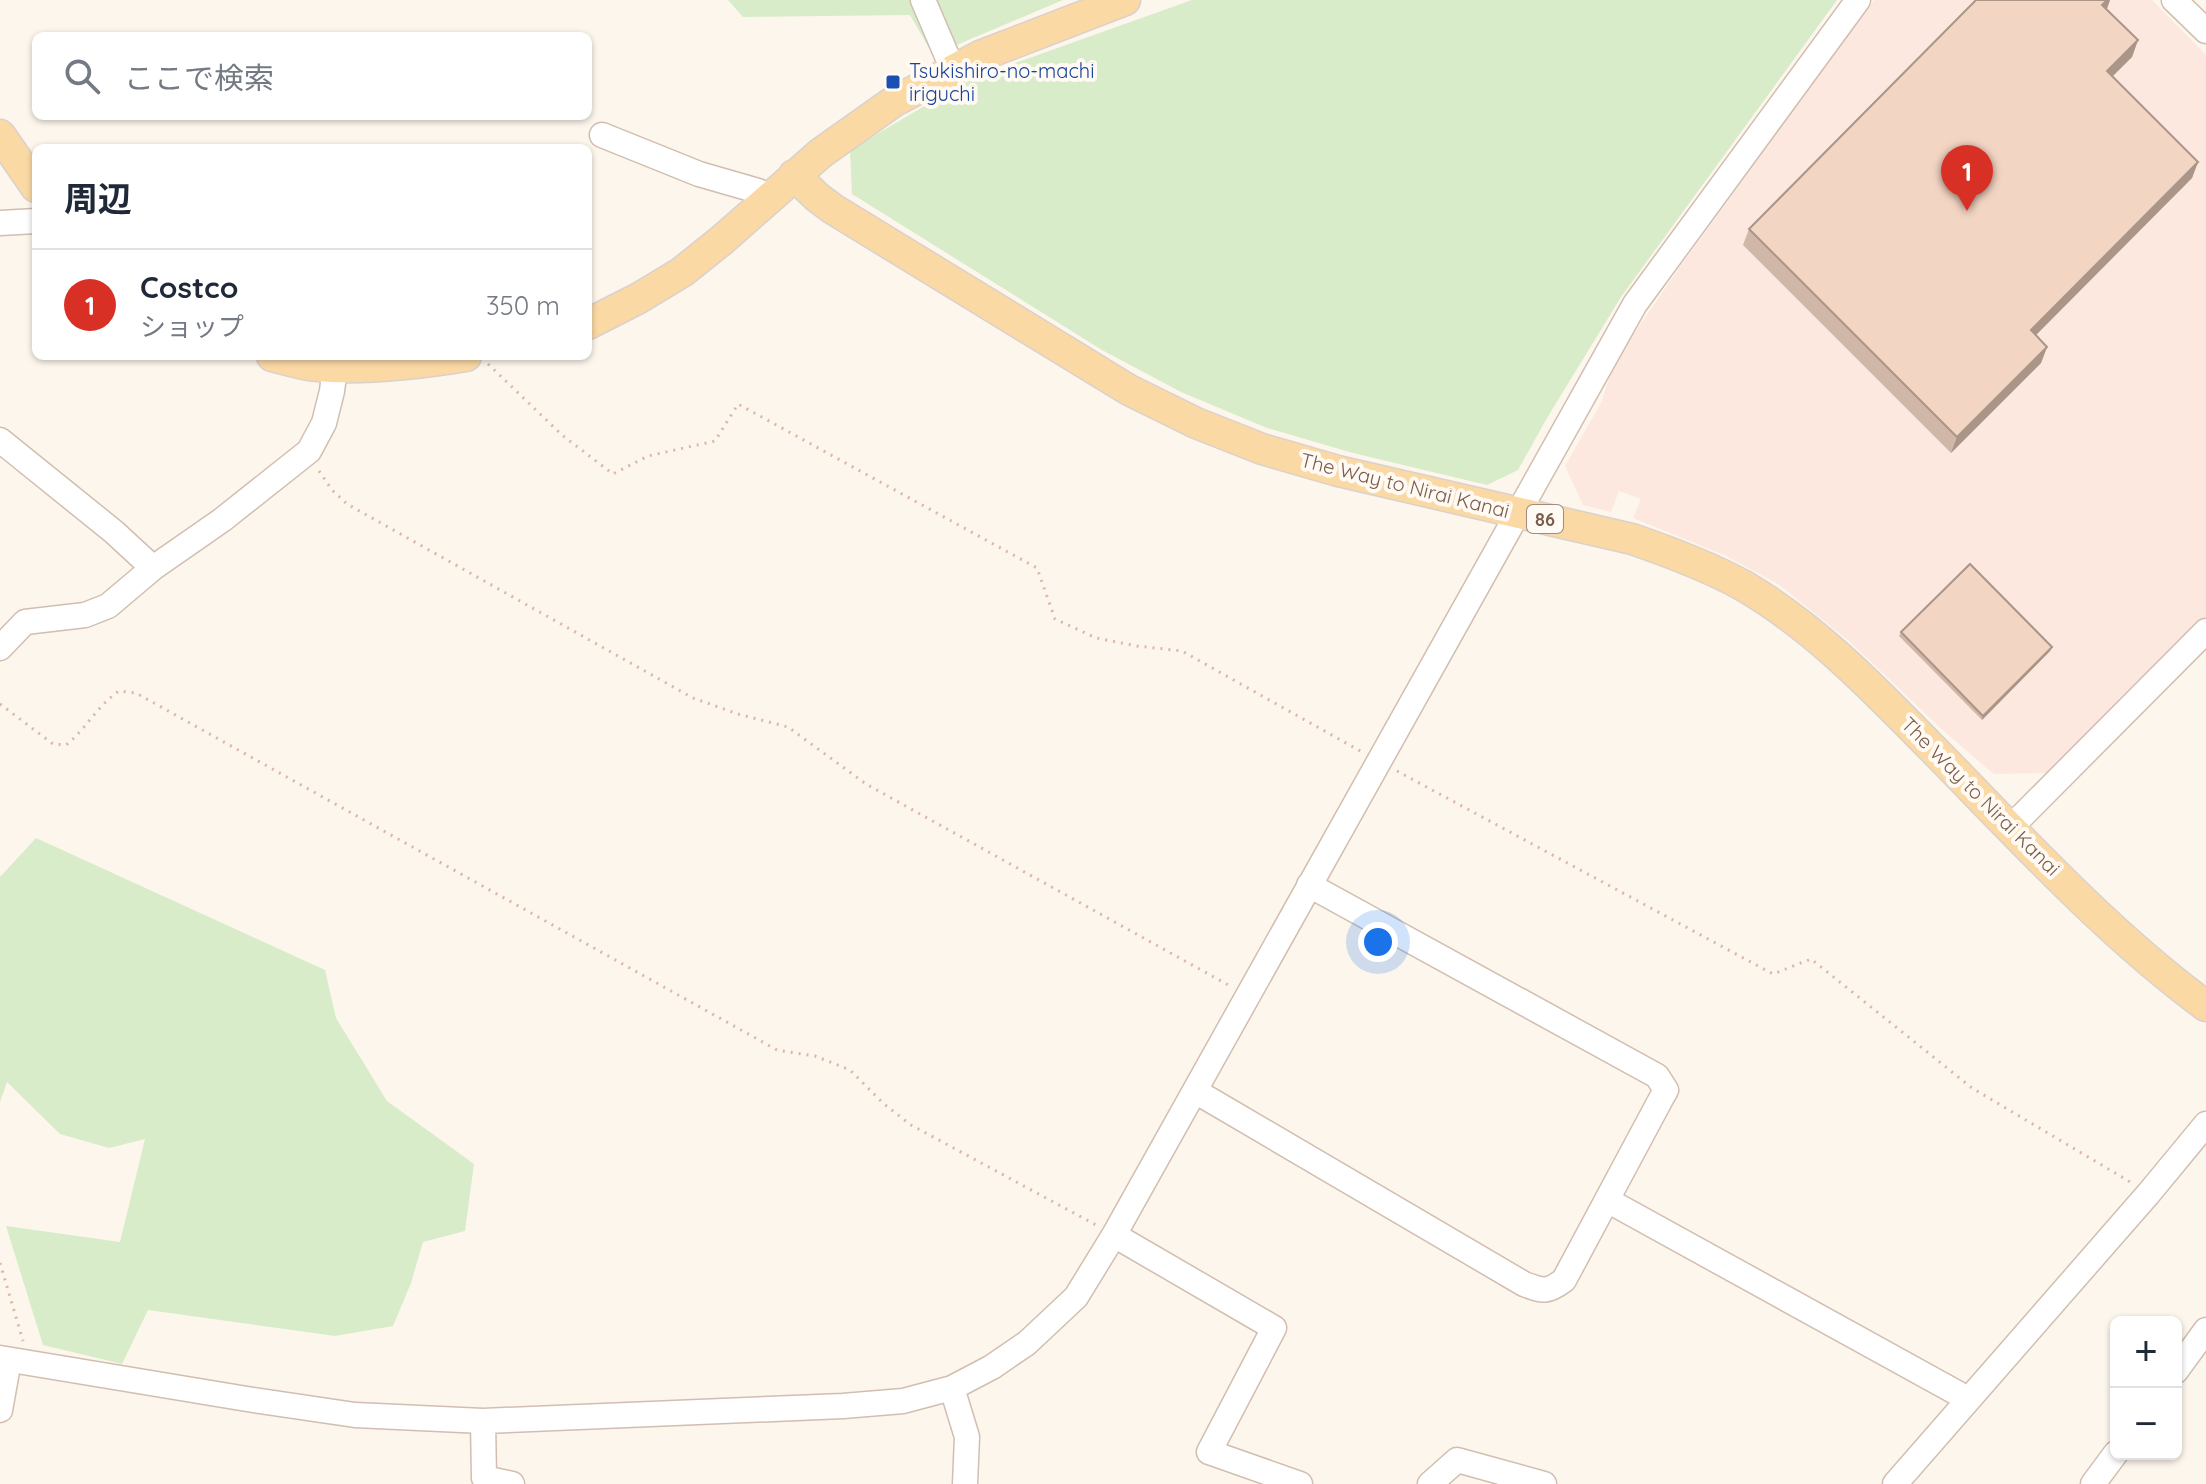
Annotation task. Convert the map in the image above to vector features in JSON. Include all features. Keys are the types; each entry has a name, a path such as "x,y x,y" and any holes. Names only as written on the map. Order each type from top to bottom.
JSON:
{"main road":[{"path":"592,322 682,272 821,153 893,102 980,56 1125,0"},
{"path":"0,135 32,181"},
{"name":"The Way to Nirai Kanai","path":"794,175 833,209 1129,390 1196,423 1262,449 1338,471 1632,539 1712,570 1774,606 1806,629 1866,682 2131,944 2206,1006"},
{"path":"290,360 335,367 432,360"}],"street":[{"path":"923,0 953,70"},
{"path":"0,1410 13,1361 355,1415 483,1421 843,1406 903,1401 952,1388 992,1367 1027,1343 1076,1297 1114,1235 1635,304 1858,0"},
{"path":"2174,0 2206,31"},
{"path":"602,135 699,174 758,191 769,199"},
{"path":"0,223 32,221"},
{"path":"0,648 25,622 85,615 108,606 153,568 222,520 309,451 324,423 335,367"},
{"path":"0,440 114,532 153,568"},
{"path":"2011,827 2206,631"},
{"path":"1195,1091 1524,1284 1543,1291 1564,1280 1666,1090 1657,1076 1309,885"},
{"path":"1895,1484 2206,1124"},
{"path":"1607,1200 1968,1399"},
{"path":"1114,1235 1274,1328 1209,1452 1300,1484"},
{"path":"2182,1363 2206,1330"},
{"path":"952,1388 967,1437 965,1484"},
{"path":"483,1421 484,1478 512,1484"},
{"path":"1430,1484 1457,1460 1544,1484"},
{"path":"2093,1484 2111,1460"}],"path":[{"path":"484,360 562,435 613,474 648,456 715,441 738,404 1037,568 1055,619 1096,638 1182,651 1773,974 1811,959 1972,1088 2149,1193"},
{"path":"309,451 326,481 347,504 693,698 788,727 866,784 1247,996"},
{"path":"0,704 53,744 66,745 107,699 119,691 136,693 777,1050 815,1056 850,1070 884,1104 911,1125 1114,1235"},
{"path":"0,1263 13,1361"}],"shaded area":[{"path":"1874,0 2152,0 2206,55 2206,620 2051,773 1994,774 1849,641 1778,584 1724,555 1633,518 1641,499 1619,491 1611,512 1583,505 1565,466 1602,401 1614,363"}],"green space":[{"path":"728,0 1063,0 933,55 910,15 743,17"},
{"path":"1192,0 1837,0 1621,297 1518,470 1487,485 1353,453 1267,428 1181,392 1102,350 852,194 850,150 960,85"},
{"path":"36,838 325,970 336,1018 387,1101 474,1164 465,1231 423,1242 411,1283 393,1326 335,1336 148,1310 122,1364 43,1345 6,1226 120,1242 145,1139 109,1148 60,1134 7,1082 0,1102 0,877"}],"building":[{"path":"1976,0 2107,0 2102,5 2138,40 2107,71 2198,162 2031,330 2047,347 1957,437 1749,229"},
{"path":"1970,564 2052,647 1983,716 1901,632"}],"place":[{"name":"Tsukishiro-no-machi iriguchi","path":"893,82"},
{"name":"Costco","path":"1967,211"}]}
